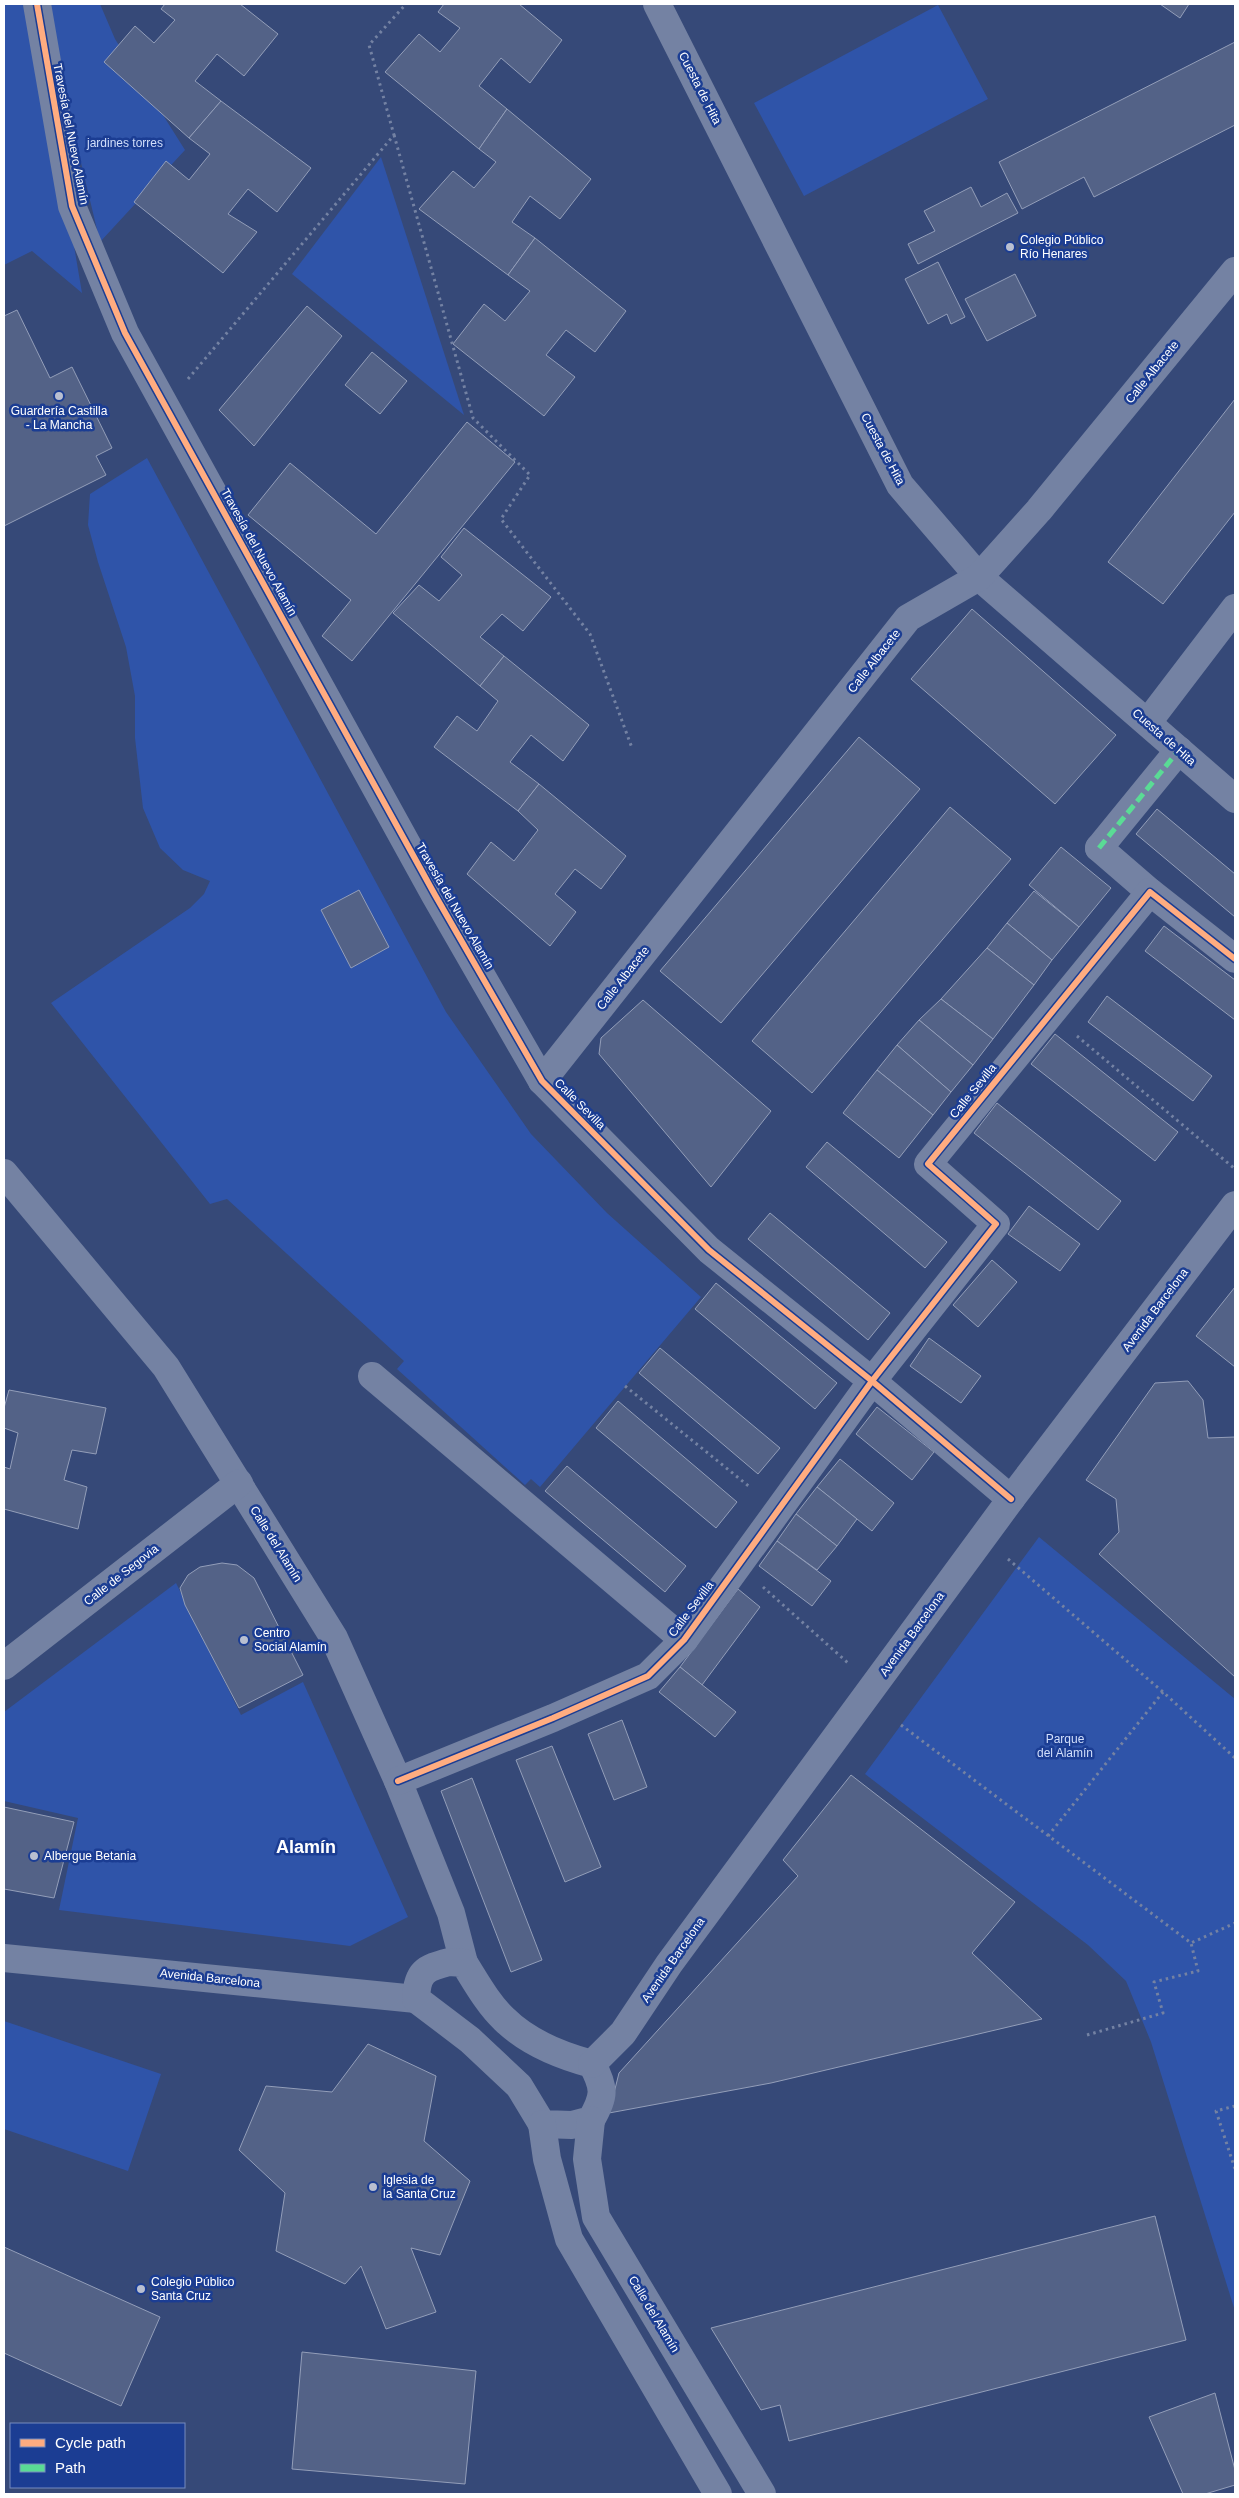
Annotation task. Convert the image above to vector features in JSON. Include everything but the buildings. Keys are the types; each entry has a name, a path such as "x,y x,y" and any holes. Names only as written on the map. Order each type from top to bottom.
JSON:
{"street":[{"name":"Travesía del Nuevo Alamín","path":"36,4 72,206 125,333 435,895 542,1081"},
{"name":"Cuesta de Hita","path":"657,4 900,485 980,577 1235,799"},
{"name":"Calle Albacete","path":"542,1081 908,618 980,577 1045,502 1235,271"},
{"path":"1148,722 1235,608"},
{"path":"1179,750 1099,848 1150,892 1235,959"},
{"name":"Calle Sevilla","path":"398,1781 553,1718 648,1676 684,1640 872,1381 996,1224 928,1164 1150,892"},
{"name":"Calle Sevilla","path":"542,1081 709,1250 872,1381 1011,1499"},
{"name":"Calle del Alamín","path":"4,1173 166,1367 334,1638 398,1781 452,1913 464,1963 482,1992 504,2020 560,2055 592,2064 602,2083 601,2103 591,2120 587,2159 596,2217 762,2494"},
{"name":"Avenida Barcelona","path":"592,2064 623,2033 669,1964 982,1538 1235,1205"},
{"path":"372,1376 684,1640"},
{"name":"Calle de Segovia","path":"4,1666 239,1483"},
{"name":"Avenida Barcelona","path":"4,1958 416,1998"},
{"path":"464,1963 449,1962 428,1967 417,1982 416,1998 470,2040 519,2086 542,2124 547,2159 569,2239 718,2494"},
{"path":"542,2124 572,2124 591,2120"}],"path":[{"path":"406,4 369,45 473,418 530,475 501,519 590,634 632,748"},
{"path":"165,406 394,135"},
{"path":"1050,1014 1235,1169"},
{"path":"625,1386 778,1510"},
{"path":"982,1538 1163,1692 1235,1758"},
{"path":"738,1565 874,1686"},
{"path":"1048,1836 1163,1692"},
{"path":"901,1725 1191,1943 1198,1971 1154,1982 1163,2013 1087,2035"},
{"path":"1191,1943 1235,1923"},
{"path":"1235,2106 1216,2112 1235,2170"}],"green space":[{"path":"4,4 33,4 82,293 32,251 4,265"},
{"name":"jardines torres","path":"43,4 100,4 115,39 185,150 100,242"},
{"path":"938,5 988,99 804,196 754,103"},
{"path":"381,157 464,415 292,274"},
{"path":"147,458 446,1012 531,1134 607,1213 701,1297 540,1487 531,1479 525,1485 397,1369 404,1361 227,1199 210,1204 51,1003 190,908 204,894 210,881 183,870 160,848 143,808 135,738 135,696 126,647 88,525 90,494"},
{"name":"Parque del Alamín","path":"1039,1537 1235,1699 1235,2311 1151,2042 1126,1981 1088,1945 865,1774"},
{"path":"176,1583 241,1715 303,1682 408,1917 350,1946 59,1910 78,1818 4,1801 4,1712"},
{"path":"4,2021 161,2074 128,2171 4,2129"}],"marked path":[{"path":"1099,848 1179,750"}],"cycle path":[{"path":"37,4 72,206 125,333 435,895 542,1081 709,1250 872,1381 1011,1499"},
{"path":"398,1781 553,1718 648,1676 684,1640 872,1381 996,1224 928,1164 1150,892 1235,959"}],"place":[{"name":"Colegio Público Río Henares","path":"1010,247"},
{"name":"Guardería Castilla - La Mancha","path":"59,396"},
{"name":"Centro Social Alamín","path":"244,1640"},
{"name":"Albergue Betania","path":"34,1856"},
{"name":"Iglesia de la Santa Cruz","path":"373,2187"},
{"name":"Colegio Público Santa Cruz","path":"141,2289"}],"district":[{"name":"Alamín","path":"306,1847"}]}
